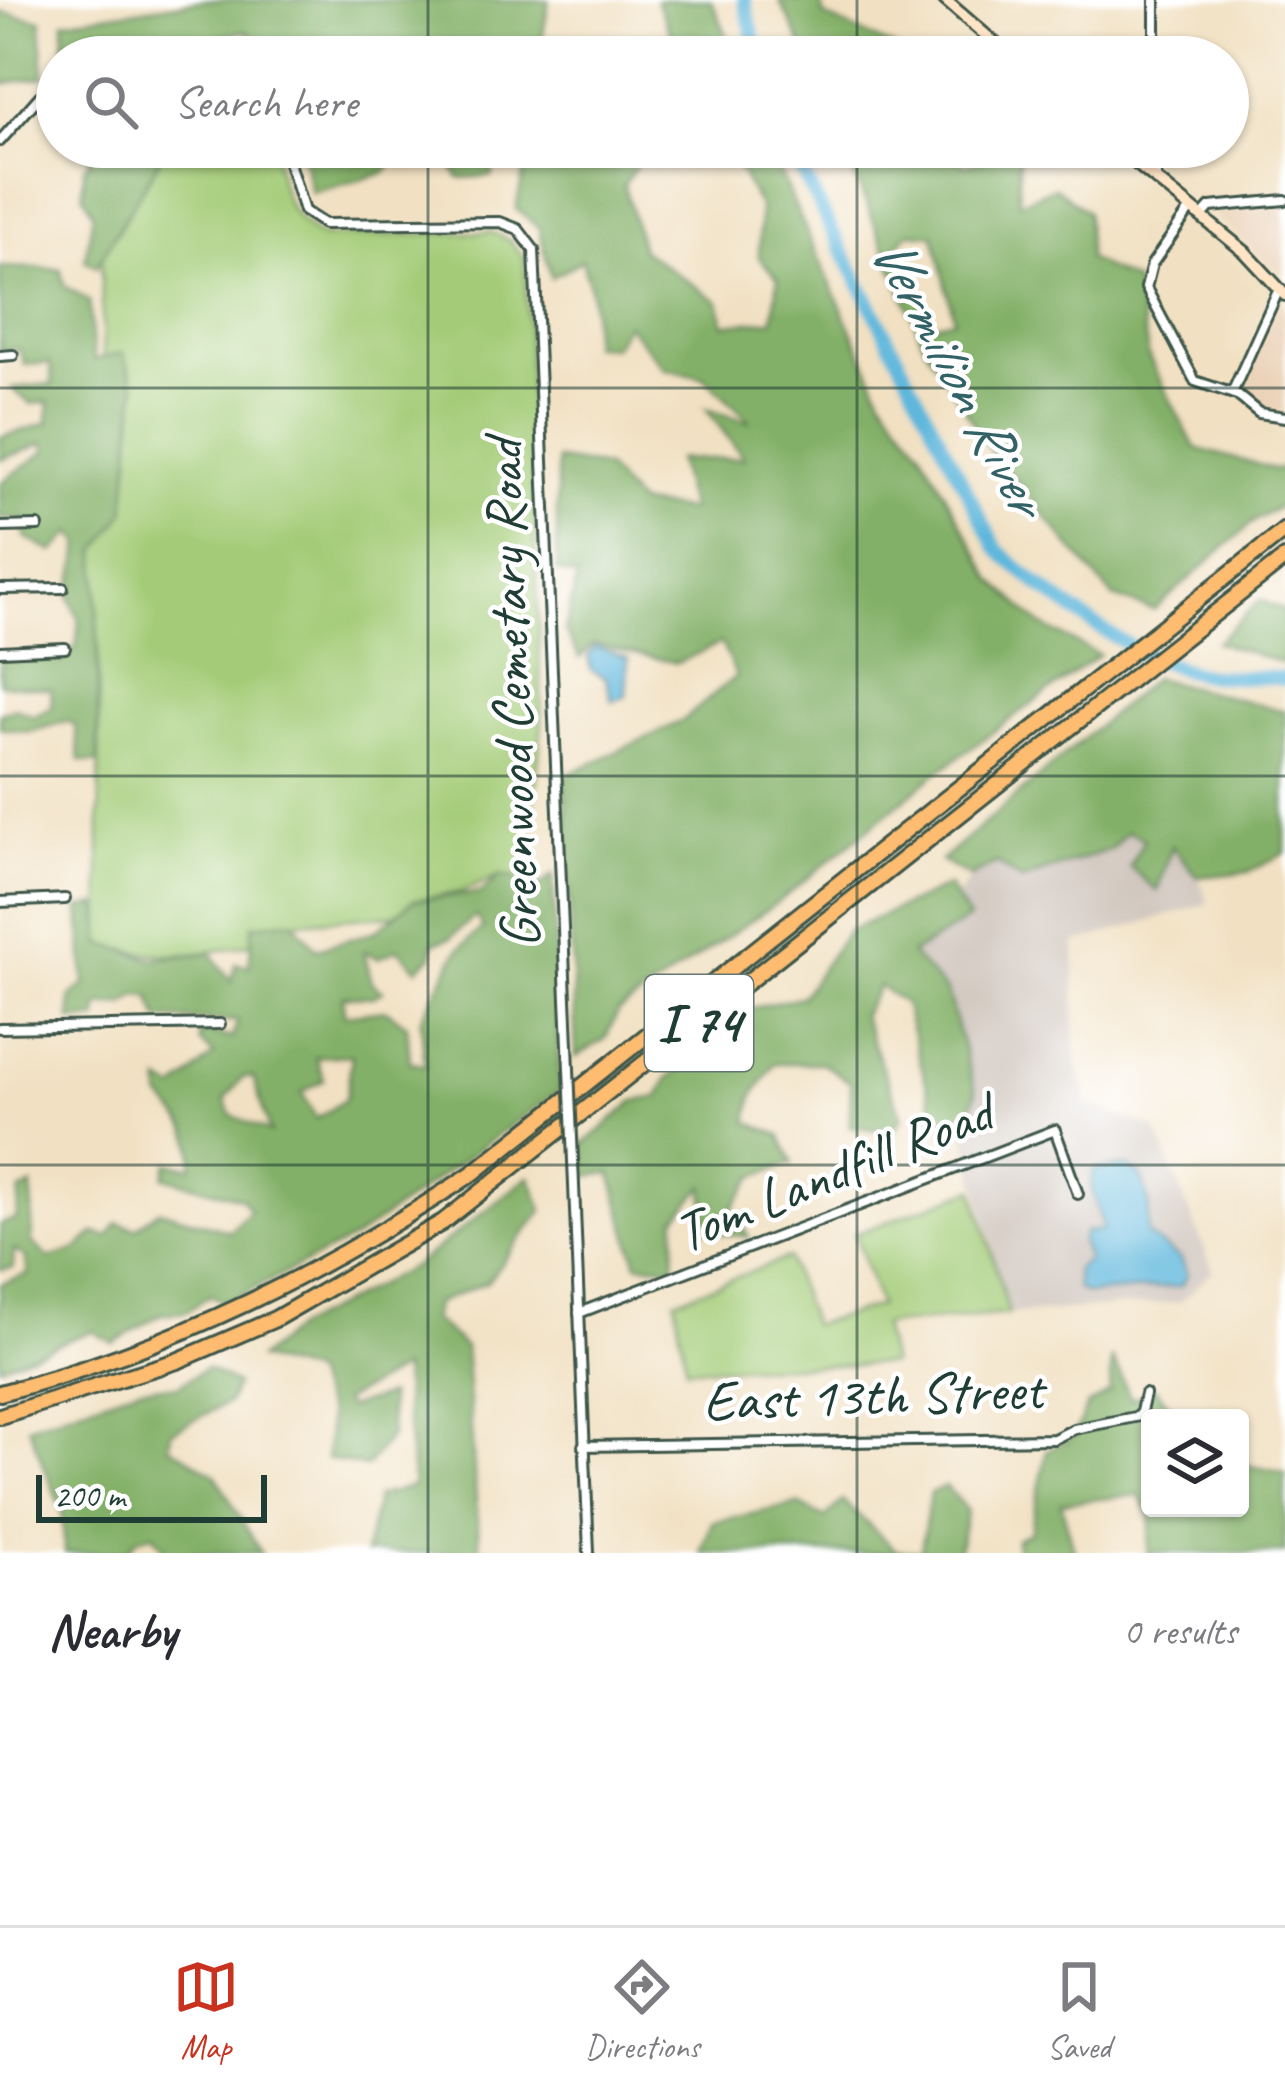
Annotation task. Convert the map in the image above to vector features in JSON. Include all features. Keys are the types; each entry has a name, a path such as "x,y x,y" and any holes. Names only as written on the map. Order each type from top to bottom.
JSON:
{"highway":[{"name":"I 74","path":"0,1393 146,1349 250,1306 382,1234 473,1173 1285,526"},
{"name":"I 74","path":"0,1416 177,1361 275,1318 443,1222 1187,633 1259,584 1285,558"},
{"path":"1259,584 1285,571"}],"street":[{"path":"945,0 987,36"},
{"path":"1155,0 1155,36"},
{"path":"0,141 36,101"},
{"name":"Greenwood Cemetary Road","path":"291,168 304,211 324,224 500,222 518,229 534,250 589,1553"},
{"path":"1141,168 1282,292 1232,393"},
{"path":"1156,168 1156,181"},
{"path":"1285,200 1210,207 1196,213 1152,264 1146,288 1195,381 1232,393 1259,413 1285,417"},
{"path":"0,356 14,355"},
{"path":"0,527 38,526"},
{"path":"0,589 63,588"},
{"path":"0,651 65,648"},
{"path":"0,902 65,898"},
{"path":"0,1028 220,1024"},
{"name":"Tom Landfill Road","path":"578,1313 1055,1130 1078,1194"},
{"name":"East 13th Street","path":"583,1446 1054,1439 1074,1429 1140,1416 1144,1394"}],"shaded area":[{"path":"1285,208 1285,277 1215,216 1220,212"},
{"path":"1279,302 1285,310 1285,412 1265,412 1239,390"},
{"path":"1126,831 1144,839 1156,890 1172,845 1198,877 1209,903 1075,943 1075,1050 1088,1104 1156,1129 1213,1270 1180,1302 1009,1314 964,1130 975,1093 911,954 968,919 956,898 970,877 997,863"}],"green space":[{"path":"204,0 549,0 543,36 252,36 245,31 224,36 64,36 64,21"},
{"path":"656,0 711,0 727,36 672,36"},
{"path":"779,0 820,0 824,16 869,36 797,36"},
{"path":"0,12 41,20 42,36 36,36 36,78 0,84"},
{"path":"84,168 155,168 96,267 85,260 93,213 83,195"},
{"path":"155,168 278,168 292,210 322,237 491,232 511,241 525,260 542,723 527,882 501,875 461,892 414,900 395,915 254,925 251,944 211,952 159,954 101,944 97,551 125,512 123,354 103,358 101,259"},
{"path":"306,168 388,168 385,173 311,193"},
{"path":"453,168 493,168 492,176 459,178"},
{"path":"525,168 635,168 624,185 642,250 719,302 724,324 773,320 778,278 759,258 760,208 738,168 778,168 883,399 920,448 992,579 1041,625 1099,655 935,774 782,899 618,1012 605,1039 576,1057 565,776 684,720 736,676 721,643 677,663 593,644 580,658 565,631 577,577 557,571 557,460 605,467 638,504 690,510 677,460 744,458 706,409 751,422 704,377 665,369 627,324 613,347 592,345 592,296 582,260 551,278 539,228 516,209"},
{"path":"852,168 1019,168 1019,203 1055,187 1087,212 1088,259 1135,282 1149,358 1195,448 1277,470 1285,466 1285,503 1252,523 1154,610 1113,597 993,454 924,344","holes":["909,233 934,235 954,319 933,324 896,247"]},
{"path":"0,267 61,269 65,286 89,301 94,360 123,353 136,387 125,512 97,551 98,763 80,761 75,726 67,721 30,732 0,728 0,713 16,708 34,716 52,707 51,689 0,684 0,657 76,649 79,620 70,598 81,543 72,533 53,552 25,537 24,519 0,518 0,483 46,451 44,443 0,460 0,437 48,423 49,402 30,404 12,388 53,384 50,363 25,365 19,349 0,350"},
{"path":"1261,600 1285,611 1285,664 1216,642"},
{"path":"1154,678 1285,711 1285,853 1249,872 1198,877 1172,846 1157,891 1130,867 1144,839 1127,831 1111,849 1021,880 997,863 970,877 941,861"},
{"path":"501,875 540,886 553,875 560,1090 355,1238 225,1303 210,1295 186,1312 161,1314 113,1343 92,1331 0,1366 0,1284 29,1274 25,1257 14,1250 13,1268 0,1270 0,1224 16,1220 20,1192 32,1186 32,1242 49,1258 76,1250 95,1233 108,1237 118,1223 136,1228 159,1210 230,1231 250,1210 241,1198 164,1177 168,1163 192,1167 193,1145 187,1128 161,1097 161,1082 175,1090 214,1055 200,1042 201,1031 232,1038 238,1021 159,1019 150,996 137,995 125,1005 100,1005 97,1020 71,1020 71,997 85,985 80,908 97,905 102,944 153,959 211,953 231,981 236,964 249,966 253,925 292,920 317,949 376,931 414,900 480,893","holes":["476,916 483,928 459,949 421,1019 425,1066 410,1062 407,1025 386,1010 344,1015 343,996 373,997 383,991 372,983 364,951 378,958 398,949 417,969 432,956 433,943 450,938","352,1055 346,1099 316,1119 302,1092 324,1080 316,1057","243,1077 253,1077 270,1133 231,1115 225,1100"]},
{"path":"948,886 969,919 911,954 947,992 976,1093 964,1130 937,1122 904,1003 879,986 862,1016 902,1118 892,1132 850,1126 851,1083 823,1063 775,1063 753,1096 748,1122 780,1135 793,1163 754,1177 732,1209 749,1237 707,1231 704,1186 676,1218 674,1267 637,1264 611,1173 586,1176 583,1145 635,1101 659,1097 668,1078 727,1041 752,1008 801,997 848,931"},
{"path":"530,1176 543,1210 487,1282 436,1303 432,1319 465,1347 480,1553 365,1553 377,1497 413,1486 402,1369 343,1401 347,1408 388,1395 391,1435 366,1467 327,1459 328,1415 311,1373 258,1359 297,1327 416,1265"},
{"path":"974,1189 1009,1314 882,1325 891,1364 686,1368 675,1300 788,1258 812,1325 879,1306 855,1234"},
{"path":"1112,1357 1131,1399 1156,1389 1173,1409 1141,1409 1141,1498 1061,1503 1075,1553 1016,1553 1016,1539 1030,1532 1047,1450 1073,1438 1087,1406 1110,1392"},
{"path":"206,1368 236,1384 229,1402 171,1432 169,1446 215,1474 261,1553 168,1553 153,1534 137,1539 125,1553 65,1553 62,1511 28,1426 140,1387 178,1386"},
{"path":"1249,1465 1285,1473 1285,1553 1148,1553 1151,1517 1249,1517"},
{"path":"946,1486 967,1511 958,1553 701,1553 712,1522 799,1504 825,1518 843,1501 897,1551 921,1551 930,1493"}],"water":[{"path":"595,647 628,658 626,696 612,701 606,678 591,670 588,656"},
{"path":"1126,1166 1141,1175 1149,1204 1147,1235 1181,1259 1187,1275 1181,1286 1088,1294 1077,1289 1076,1269 1088,1260 1081,1243 1085,1232 1103,1230 1091,1185 1094,1170"}],"waterway":[{"name":"Vermilion River","path":"744,0 753,36"},
{"name":"Vermilion River","path":"800,168 997,549 1088,621 1167,664 1203,674 1285,679"}]}
